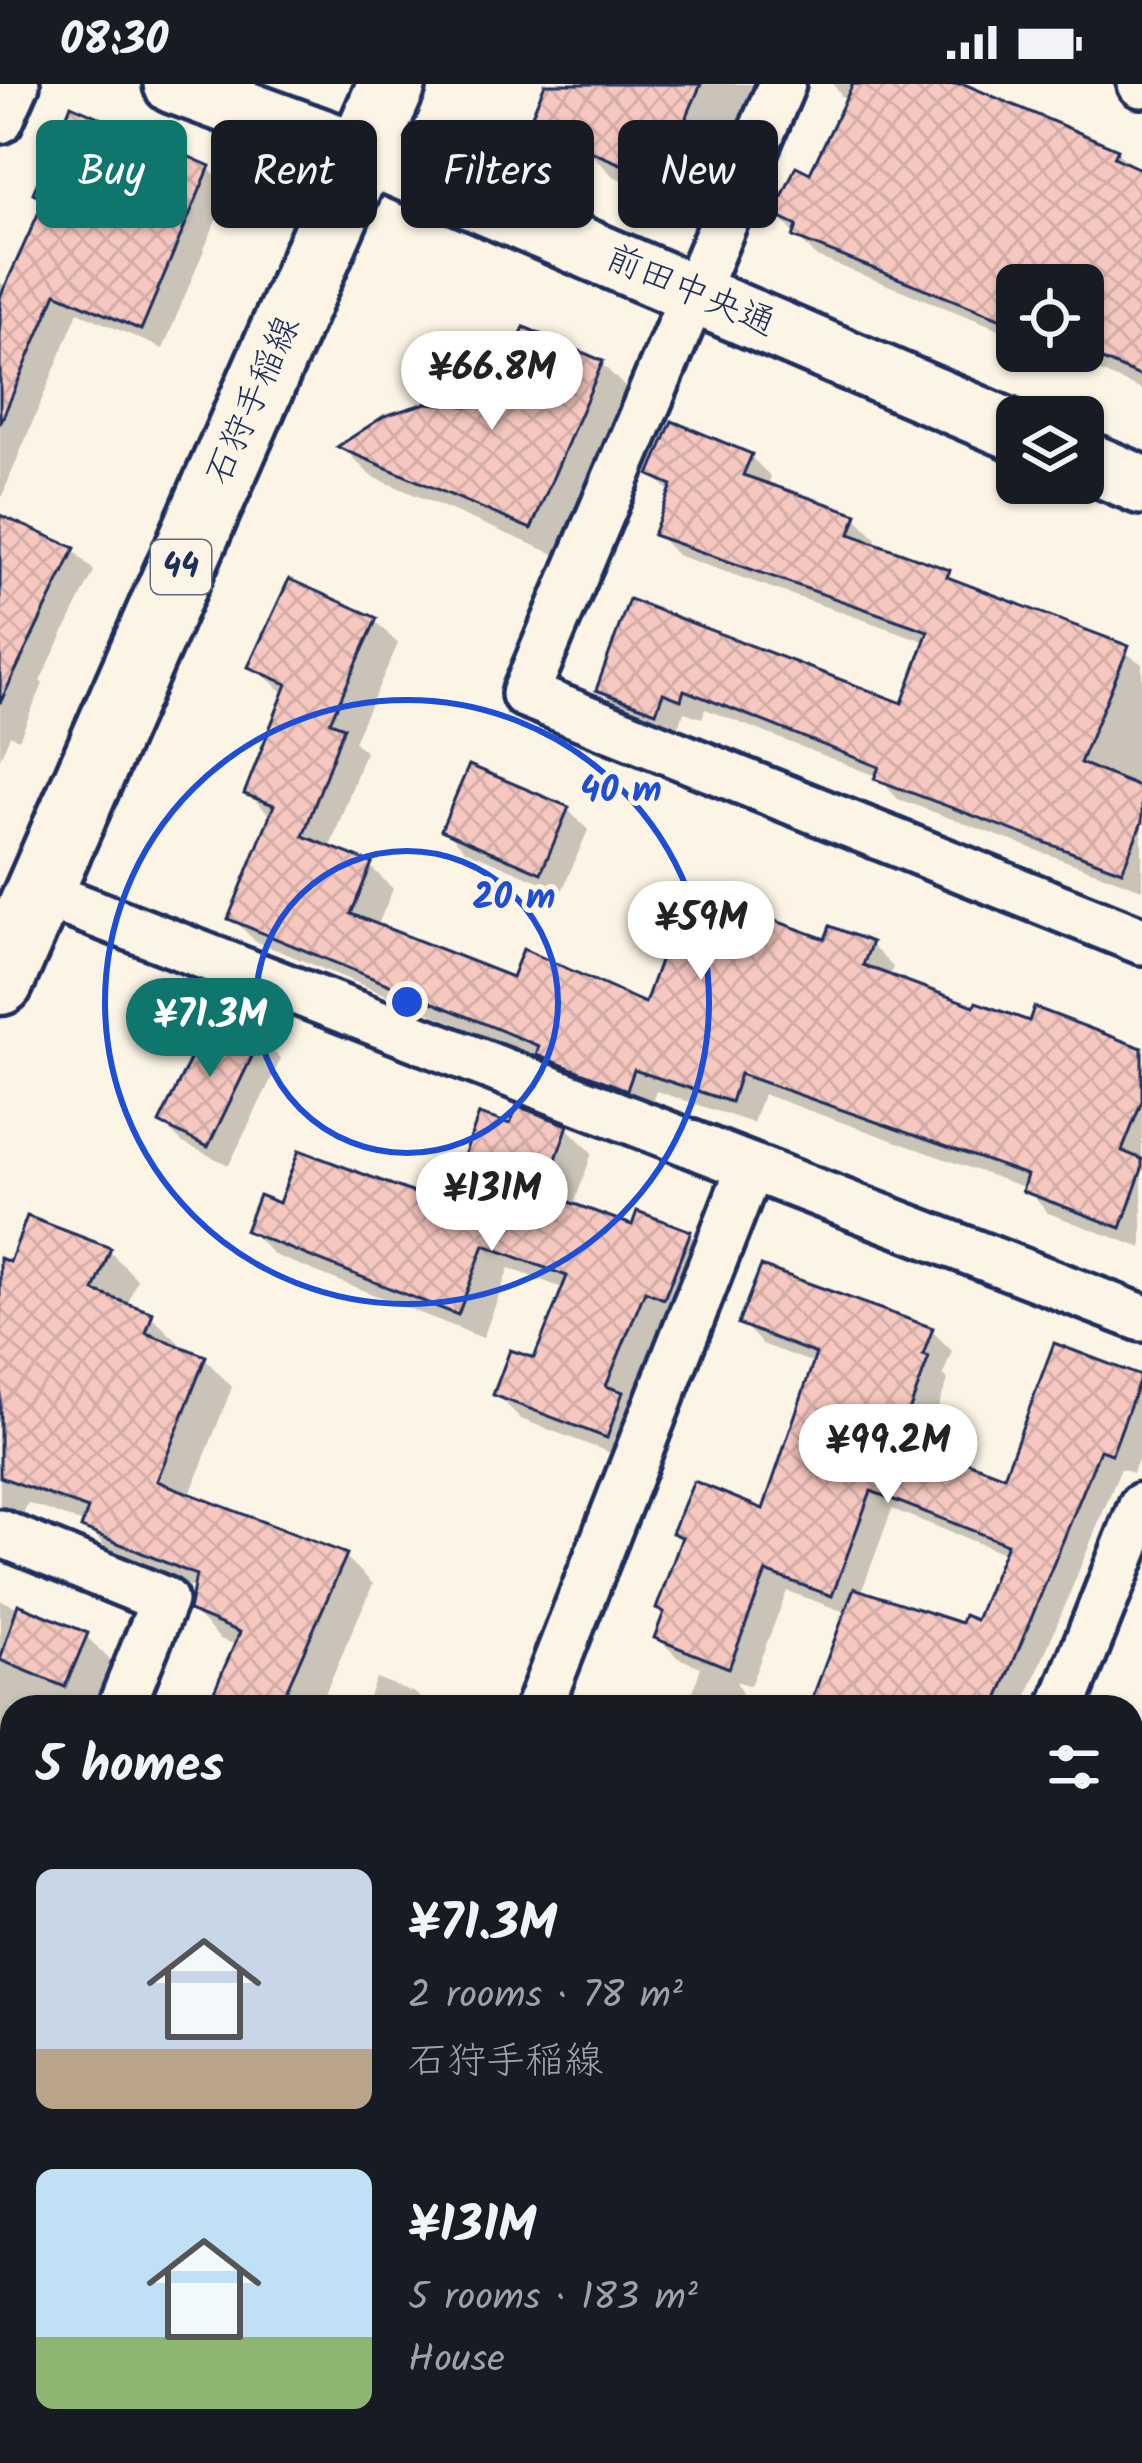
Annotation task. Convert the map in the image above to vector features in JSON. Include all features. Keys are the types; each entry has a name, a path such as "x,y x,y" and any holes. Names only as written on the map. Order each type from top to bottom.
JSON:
{"main road":[{"name":"石狩手稲線","path":"376,120 392,84"},
{"name":"石狩手稲線","path":"0,981 329,228"}],"street":[{"path":"0,121 16,84"},
{"name":"前田中央通","path":"173,84 272,120"},
{"path":"782,84 525,694 1142,941"},
{"name":"前田中央通","path":"377,159 996,423"},
{"path":"1104,469 1142,485"},
{"path":"39,892 1142,1318"},
{"path":"543,1695 750,1167"},
{"path":"1067,1695 1142,1506"},
{"path":"0,1533 164,1600 127,1695"}],"building":[{"path":"545,84 701,84 685,120 618,120 618,163 594,153 594,120 544,120 532,115"},
{"path":"853,84 964,84 1118,149 1114,157 1142,170 1142,377 1104,361 1104,264 996,264 996,317 793,237 797,226 778,217 778,206 796,166 810,173"},
{"path":"71,105 105,120 65,120"},
{"path":"187,156 210,166 187,221"},
{"path":"36,219 36,228 184,228 141,330 56,293 0,424 0,297"},
{"path":"524,327 603,361 531,529 337,447 384,416 426,403 490,408"},
{"path":"672,421 752,454 743,475 857,514 850,534 950,570 947,577 1129,646 1080,763 1142,788 1142,822 1122,871 874,779 879,767 684,690 681,700 663,693 656,712 596,690 629,599 902,703 928,631 653,535 672,485 649,475"},
{"path":"0,515 75,548 0,703"},
{"path":"289,579 377,618 330,722 344,727 303,836 372,863 351,914 512,977 523,949 645,1003 686,888 825,939 830,926 872,942 863,965 974,1006 976,1002 1029,1021 1034,1007 1142,1048 1142,1101 1122,1151 1142,1159 1142,1169 1121,1228 1022,1191 1027,1175 740,1074 731,1102 634,1070 627,1090 536,1055 539,1046 228,919 274,805 244,794 287,684 248,667"},
{"path":"469,765 569,807 541,873 441,830"},
{"path":"213,1012 262,1036 208,1147 159,1123"},
{"path":"517,1106 568,1125 544,1193 632,1225 637,1211 691,1231 664,1299 645,1291 606,1386 623,1392 607,1438 493,1395 510,1350 534,1358 567,1276 484,1245 458,1315 245,1231 259,1195 279,1203 299,1150 446,1205 479,1114 510,1124"},
{"path":"27,1216 111,1248 94,1291 153,1313 146,1333 206,1356 157,1481 347,1554 284,1695 212,1695 240,1632 189,1611 196,1575 81,1528 88,1509 0,1477 0,1258 10,1262"},
{"path":"761,1266 933,1328 923,1355 929,1357 900,1436 1004,1476 1054,1343 1141,1376 1112,1454 1100,1450 1000,1695 814,1695 854,1588 961,1623 964,1615 976,1620 1007,1544 871,1491 832,1596 766,1572 729,1668 654,1638 664,1612 656,1609 682,1537 672,1533 694,1481 763,1509 816,1354 738,1324"},
{"path":"18,1604 88,1633 65,1687 0,1660"}]}
